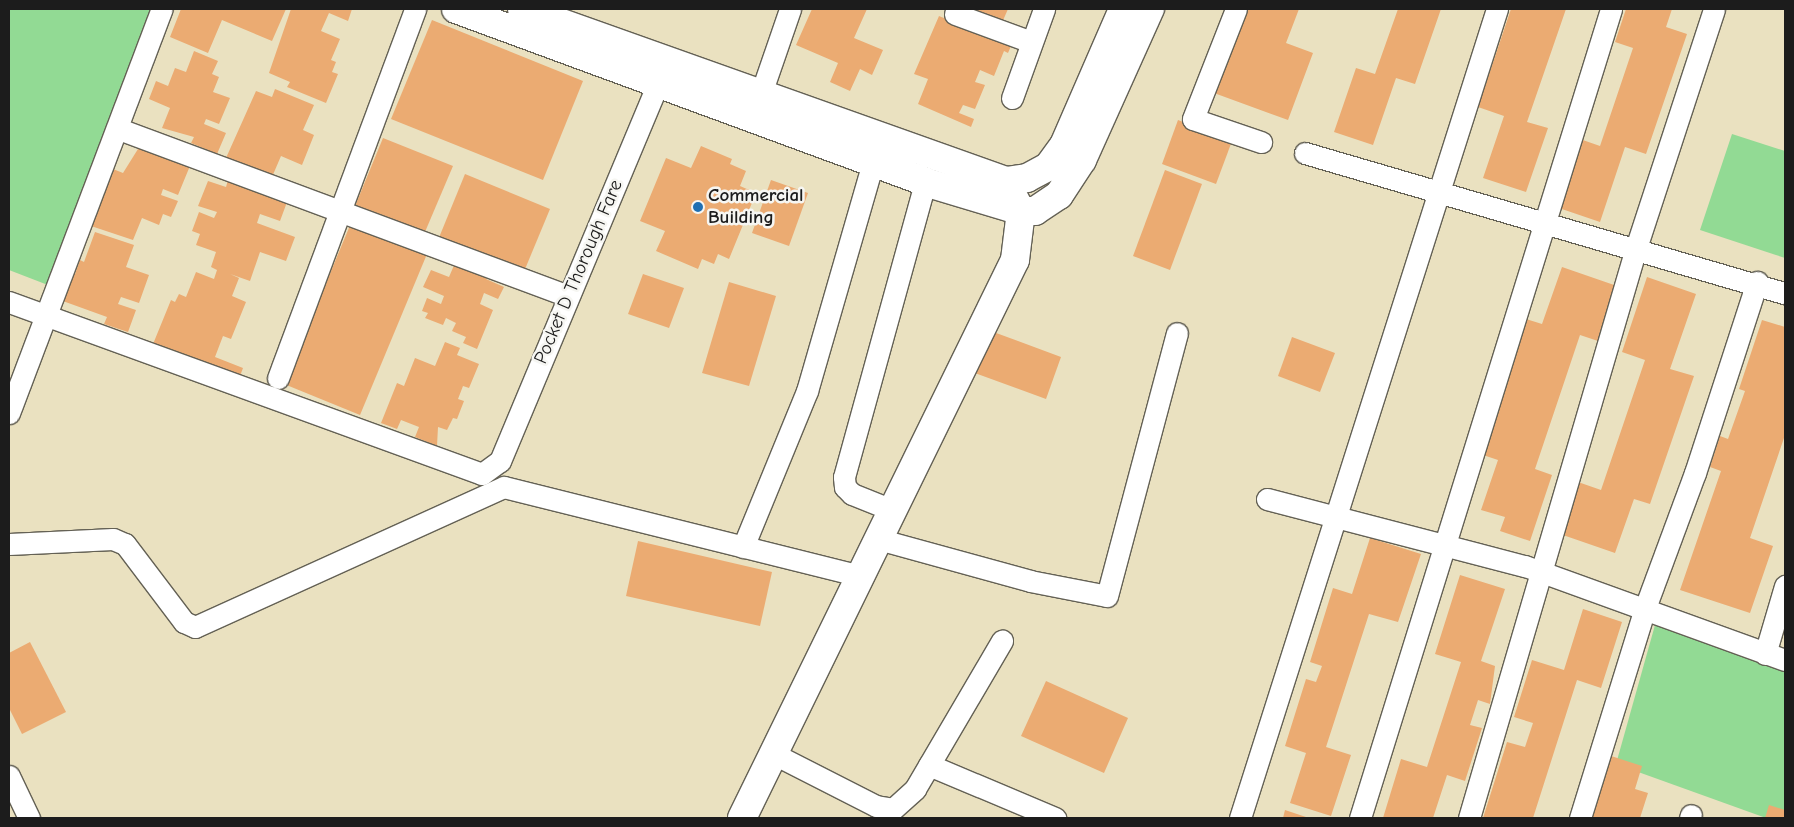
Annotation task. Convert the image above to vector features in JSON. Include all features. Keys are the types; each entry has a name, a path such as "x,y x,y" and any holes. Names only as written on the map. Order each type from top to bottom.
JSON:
{"street":[{"path":"9,413 119,129 162,9"},
{"path":"278,378 415,9"},
{"path":"456,9 537,18 662,72 753,118 925,182 1021,211 1035,211 1059,194 1082,160 1150,9"},
{"path":"753,118 790,9"},
{"path":"1012,98 1044,9"},
{"path":"662,72 761,92 1006,181 1027,178 1054,160 1078,116 1123,9"},
{"path":"1236,9 1193,120 1261,142"},
{"path":"1240,818 1337,518 1437,192 1497,9"},
{"path":"1360,818 1446,548 1611,9"},
{"path":"1469,818 1544,573 1636,248 1714,9"},
{"path":"955,14 1031,42"},
{"name":"Pocket D Thorough Fare","path":"46,316 482,474 500,461 662,72"},
{"path":"119,129 568,296"},
{"path":"1305,153 1757,282 1785,293"},
{"path":"744,547 807,391 873,162"},
{"path":"742,818 1015,260 1021,211 1006,181"},
{"path":"892,510 852,494 845,487 844,477 925,182"},
{"path":"1580,818 1644,608 1757,282"},
{"path":"9,302 46,316"},
{"path":"878,539 1030,581 1106,596 1177,333"},
{"path":"9,544 113,539 125,544 184,622 195,627 504,487 860,576"},
{"path":"1267,499 1544,573 1775,657 1785,586"},
{"path":"774,754 876,806 893,809 915,789 1002,640"},
{"path":"928,765 1055,818"},
{"path":"9,776 29,818"}],"green space":[{"path":"9,9 163,9 53,287 9,270"},
{"path":"1732,134 1785,151 1785,258 1700,230"},
{"path":"1655,625 1785,670 1785,818 1766,818 1616,764"}],"building":[{"path":"181,9 286,9 272,41 222,20 208,53 170,37"},
{"path":"291,9 352,9 348,21 329,13 321,31 340,39 331,60 336,62 332,72 338,74 326,103 287,87 290,82 269,73"},
{"path":"812,9 867,9 854,38 883,50 872,75 860,69 850,91 830,82 838,63 796,45"},
{"path":"963,9 1008,9 1001,25"},
{"path":"1246,9 1299,9 1286,43 1313,53 1288,120 1214,93"},
{"path":"1398,9 1441,9 1415,84 1396,78 1373,145 1334,132 1356,68 1375,74"},
{"path":"1511,9 1566,9 1527,122 1548,128 1526,192 1483,178 1504,116 1478,107"},
{"path":"1626,9 1672,9 1666,27 1687,34 1646,154 1625,147 1600,222 1553,206 1577,138 1600,146 1633,48 1615,42"},
{"path":"939,16 1011,46 1008,53 1004,51 994,76 980,70 975,82 985,85 975,109 963,105 959,113 974,119 971,127 918,104 928,79 914,74"},
{"path":"432,20 583,81 543,180 391,119"},
{"path":"194,51 218,61 212,74 219,77 213,92 230,98 219,124 206,119 204,124 226,133 217,154 191,143 194,137 162,128 170,108 149,99 156,81 168,86 175,68 186,72"},
{"path":"275,89 314,105 303,130 314,135 302,165 281,156 272,177 226,158 256,91 272,97"},
{"path":"1178,120 1232,141 1216,184 1162,164"},
{"path":"383,138 453,166 422,239 353,211"},
{"path":"143,141 192,161 178,195 163,189 161,195 178,201 171,217 163,214 159,225 142,218 133,240 85,224 108,167 123,173"},
{"name":"Commercial Building","path":"701,146 732,159 730,164 746,171 740,186 756,193 729,259 718,254 714,264 702,259 698,269 656,251 665,231 640,221 666,158 691,168"},
{"path":"1165,170 1202,184 1170,270 1133,256"},
{"path":"465,174 550,209 523,274 438,240"},
{"path":"228,180 290,194 280,221 260,214 257,223 295,237 286,261 260,252 250,281 230,274 239,278 232,296 246,302 231,339 223,336 215,357 243,368 237,384 151,349 171,300 175,302 179,294 186,297 196,272 214,279 217,270 211,267 216,252 196,245 200,234 192,231 199,212 214,218 217,212 198,206 208,181 226,187"},
{"path":"771,180 808,193 789,246 752,233"},
{"path":"351,223 427,254 360,415 284,384"},
{"path":"95,232 134,245 126,267 149,275 139,303 121,297 118,304 136,310 128,332 104,324 107,317 60,300 70,272 75,274 80,260 84,262"},
{"path":"458,256 490,269 486,279 504,287 498,299 484,293 480,304 493,310 477,349 463,343 466,337 452,331 456,323 446,318 443,325 425,318 428,313 422,311 427,298 441,304 444,296 423,287 431,270 449,277"},
{"path":"1562,267 1617,286 1598,341 1580,335 1535,469 1552,475 1530,541 1500,531 1505,517 1481,510 1498,460 1480,454 1526,319 1542,324"},
{"path":"643,274 684,288 669,328 628,314"},
{"path":"1647,277 1696,294 1670,369 1694,376 1650,504 1634,499 1615,553 1560,534 1578,482 1601,490 1645,360 1622,352"},
{"path":"729,282 776,296 749,386 702,373"},
{"path":"1762,320 1785,327 1785,435 1750,538 1773,546 1750,613 1680,590 1721,471 1710,467 1720,436 1728,439 1745,391 1739,389"},
{"path":"988,330 1061,357 1046,399 972,372"},
{"path":"1292,337 1335,353 1320,392 1278,376"},
{"path":"445,342 460,348 457,355 479,364 469,388 463,386 458,399 464,401 457,419 453,418 447,430 438,427 437,446 415,437 419,427 401,420 397,429 381,423 397,383 404,386 415,358 435,366"},
{"path":"1370,538 1421,554 1398,622 1369,614 1326,747 1351,755 1331,816 1290,803 1306,753 1285,746 1306,679 1316,682 1322,666 1310,662 1333,588 1352,594"},
{"path":"638,541 772,572 760,626 626,596"},
{"path":"1460,575 1505,589 1481,661 1495,666 1490,704 1478,700 1470,725 1482,728 1465,781 1447,775 1433,818 1383,818 1401,759 1427,767 1461,662 1435,654"},
{"path":"1583,609 1622,622 1601,688 1577,680 1533,818 1483,818 1507,742 1525,747 1533,723 1514,717 1532,660 1564,670"},
{"path":"30,642 66,712 22,734 9,708 9,653"},
{"path":"1046,681 1128,718 1104,773 1021,736"},
{"path":"1608,755 1642,766 1635,789 1648,793 1640,818 1588,818"},
{"path":"1769,805 1785,810 1785,818 1765,818"},
{"path":"1285,810 1309,818 1283,818"}],"place":[{"name":"Commercial Building","path":"698,207"}]}
